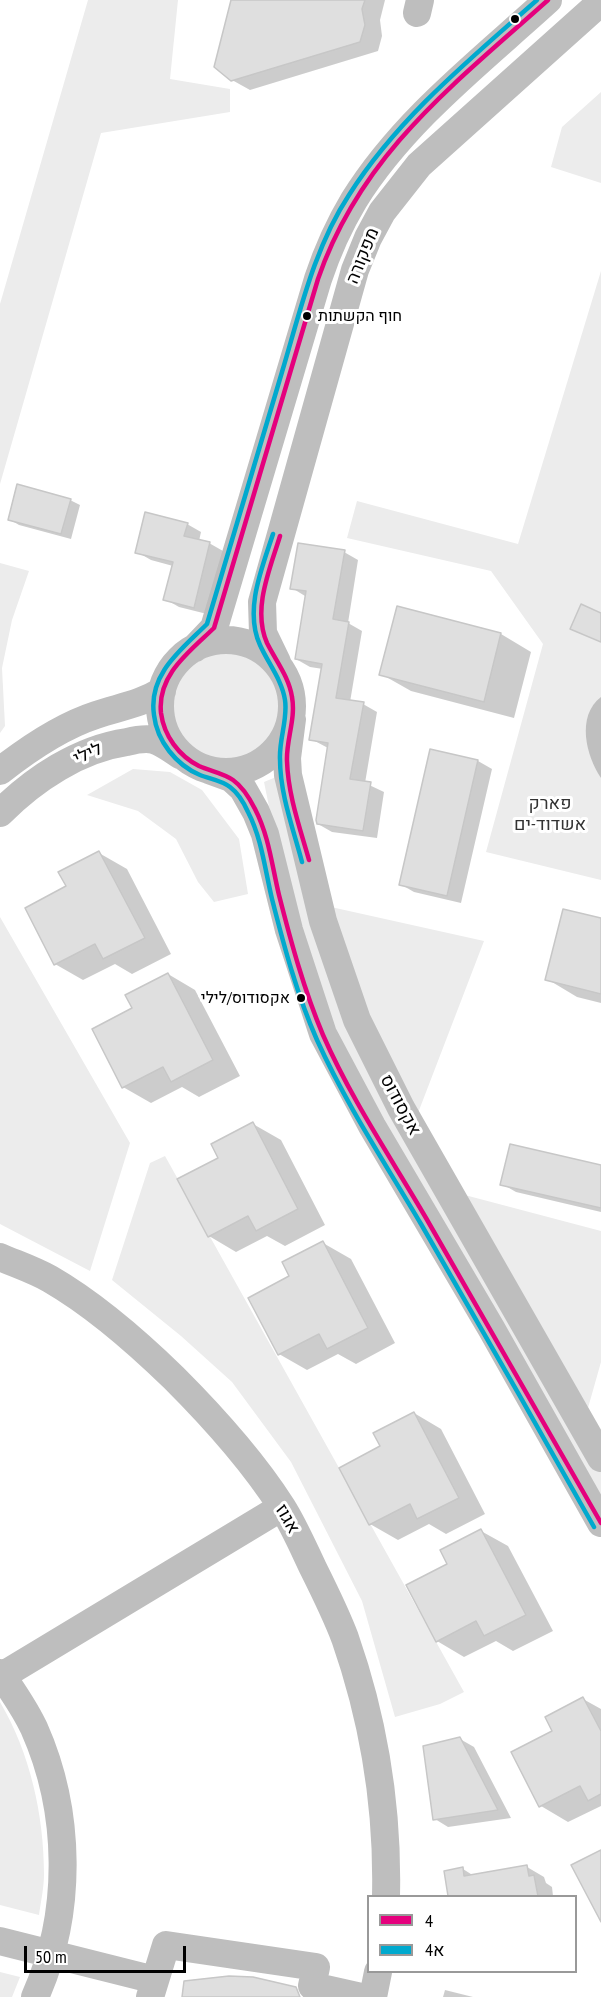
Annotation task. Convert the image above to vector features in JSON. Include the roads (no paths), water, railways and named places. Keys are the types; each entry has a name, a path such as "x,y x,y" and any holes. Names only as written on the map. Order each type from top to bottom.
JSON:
{"street":[{"name":"מפקורה","path":"195,648 214,628 318,279 328,250 354,201 381,162 415,123 548,0"},
{"name":"מפקורה","path":"277,662 264,633 262,602 355,270 368,238 382,212 419,165 601,2"},
{"path":"216,640 238,641 259,648 277,662 287,680 293,699 292,719 284,739 270,756 251,767 230,772 198,764 173,745 164,728 160,710 162,691 169,674 180,659 195,648 216,640"},
{"name":"לילי","path":"0,771 31,749 69,727 96,715 147,700 162,691"},
{"name":"אקסודוס","path":"292,719 287,758 288,775 323,921 357,1020 400,1108 601,1458"},
{"name":"לילי","path":"0,813 56,770 105,745 153,740 198,764"},
{"name":"אקסודוס","path":"198,764 231,778 243,789 256,812 265,834 288,930 323,1034 372,1126 491,1328 601,1523"},
{"name":"אגוז","path":"0,1257 49,1279 108,1319 150,1354 225,1433 282,1507 344,1635 359,1680 373,1734 383,1802 387,1866 386,1895"},
{"path":"35,1997 56,1929 62,1886 62,1842 49,1768 33,1727 1,1675 282,1507"},
{"path":"0,1941 156,1978 214,1966"},
{"path":"156,1978 166,1945 316,1968 312,1986 361,1997"},
{"path":"242,1970 313,1981"},
{"path":"374,1997 378,1973"}],"place":[{"name":"חוף הקשתות","path":"307,316"},
{"name":"אקסודוס/לילי","path":"301,998"}],"park label":[{"name":"פארק אשדוד-ים","path":"550,814"}]}
